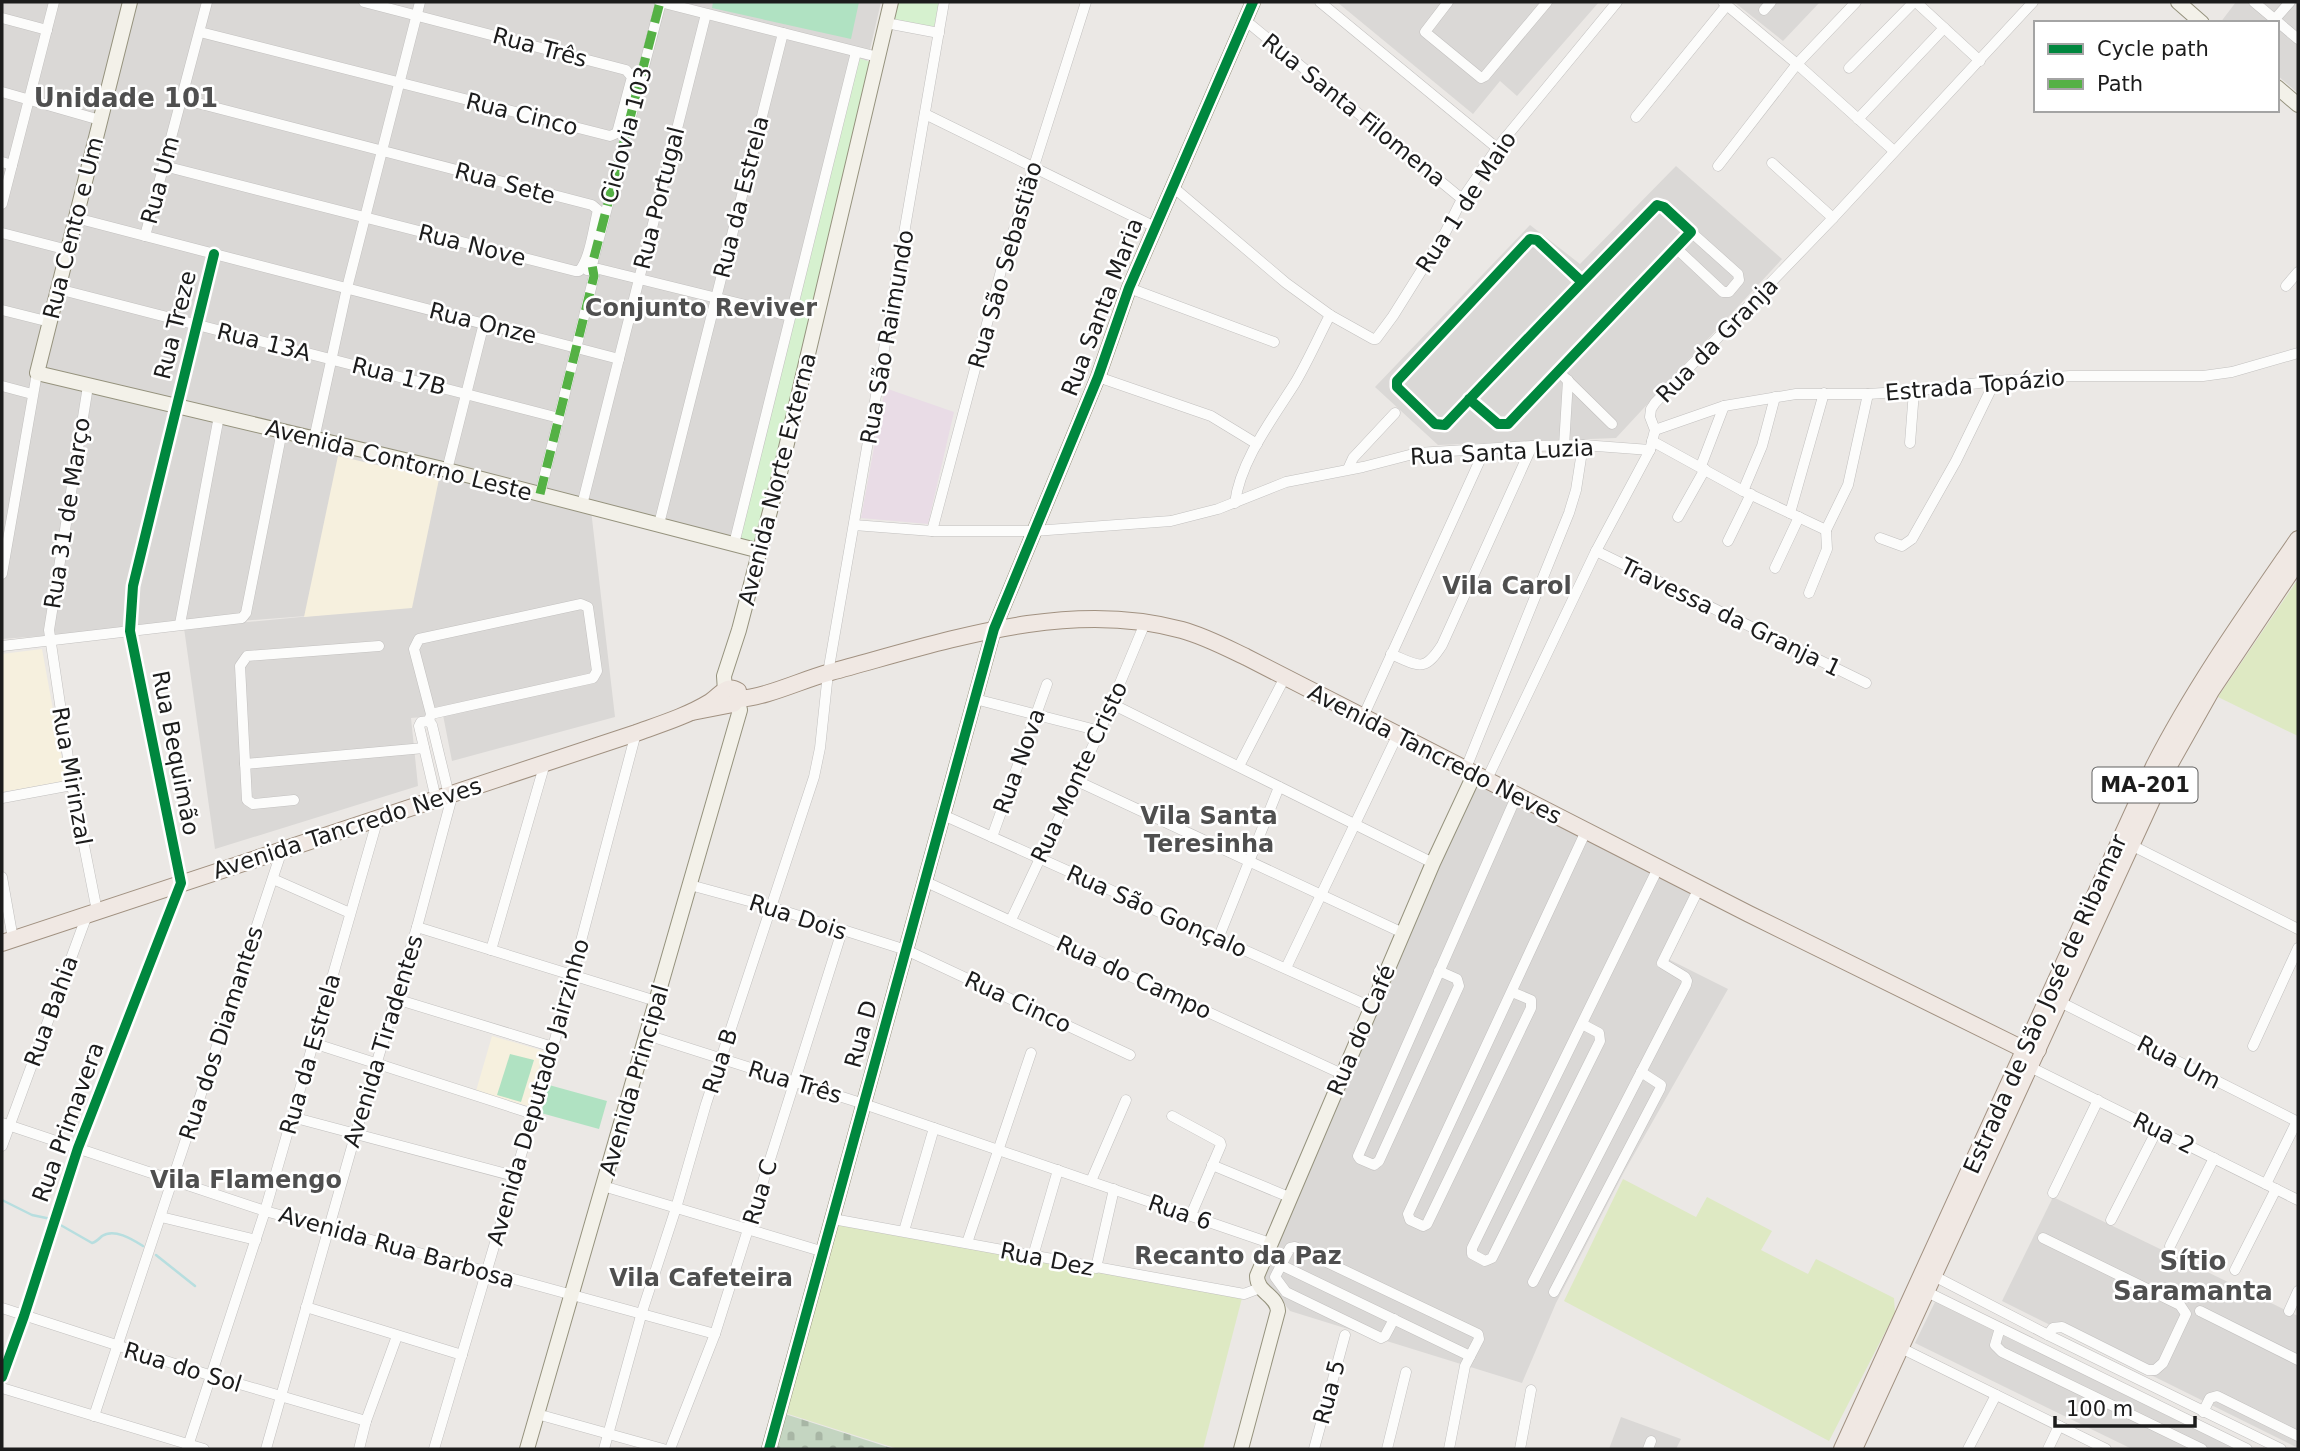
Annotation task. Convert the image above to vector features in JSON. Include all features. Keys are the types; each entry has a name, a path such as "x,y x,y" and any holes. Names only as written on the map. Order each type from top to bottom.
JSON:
{"main road":[{"name":"Estrada de São José de Ribamar","path":"1842,1449 2031,1050 2154,766 2212,666 2298,539"},
{"name":"Estrada de São José de Ribamar","path":"1854,1449 2030,1067 2031,1050 2060,1002 2162,778 2222,672 2298,561"},
{"name":"Avenida Tancredo Neves","path":"7,941 636,733 730,696 800,681 994,629 1061,620 1108,619 1181,630 1213,641 1658,868 2031,1050"}],"street":[{"path":"2,204 7,163 29,100 54,2"},
{"name":"Rua Cento e Um","path":"37,373 130,2"},
{"name":"Rua Um","path":"145,236 208,2"},
{"name":"Rua Três","path":"363,2 625,70 632,77 629,106"},
{"path":"314,439 347,288 420,2"},
{"path":"660,2 878,57"},
{"name":"Ciclovia 103","path":"540,494 594,276 592,269 629,106 660,2"},
{"name":"Avenida Norte Externa","path":"730,696 739,629 891,2"},
{"name":"Rua São Raimundo","path":"828,673 944,2"},
{"name":"Rua São Sebastião","path":"932,531 1002,267 1086,2"},
{"name":"Rua Santa Maria","path":"994,629 1098,377 1129,288 1253,2"},
{"path":"1320,2 1497,148"},
{"path":"1448,2 1425,32 1481,78 1547,2"},
{"name":"Rua 1 de Maio","path":"1330,315 1373,339 1380,337 1445,233 1462,199 1497,148 1616,2"},
{"path":"1764,10 1772,2"},
{"path":"1718,166 1797,64 1856,2"},
{"path":"1849,68 1915,2 1980,61"},
{"name":"Rua da Granja","path":"1476,773 1651,445 1655,430 1650,417 1655,403 1833,218 2033,2"},
{"path":"2178,2 2200,21"},
{"path":"2254,2 2277,21"},
{"path":"2275,19 2290,2"},
{"path":"1636,117 1725,4 1894,151"},
{"name":"Rua Portugal","path":"582,505 706,14"},
{"path":"2,18 47,30"},
{"name":"Rua Santa Filomena","path":"1245,20 1462,199"},
{"path":"2279,22 2298,39"},
{"path":"886,23 939,33"},
{"path":"1858,120 1944,27"},
{"name":"Rua Cinco","path":"200,32 610,136 617,133 629,106"},
{"name":"Rua da Estrela","path":"659,524 783,33"},
{"name":"Avenida Norte Externa","path":"734,544 856,52"},
{"path":"2279,89 2298,105"},
{"path":"2,93 100,120"},
{"name":"Rua Sete","path":"181,99 592,205 598,210 583,267 579,271"},
{"path":"925,114 1155,227"},
{"path":"1772,163 1833,218"},
{"name":"Rua Nove","path":"164,166 579,271 599,269 790,316"},
{"path":"1173,187 1250,254 1330,315 1296,380 1257,444 1238,484 1235,503"},
{"path":"1582,282 1537,240 1530,239 1396,384 1440,426 1445,425 1657,205 1664,207 1738,274 1739,280 1729,292 1723,292 1676,248"},
{"name":"Rua Onze","path":"76,218 619,359"},
{"path":"1469,399 1498,424 1508,424 1691,232"},
{"path":"2,233 68,250"},
{"name":"Rua Treze","path":"130,631 133,586 214,254"},
{"path":"2286,286 2298,271"},
{"path":"1129,288 1274,342"},
{"name":"Rua 13A","path":"58,289 332,359"},
{"path":"2,310 50,322"},
{"path":"447,470 484,323"},
{"name":"Estrada Topázio","path":"1655,430 1724,406 1775,397 1914,391 1994,381 2070,376 2203,376 2232,372 2298,353"},
{"name":"Rua 17B","path":"332,359 559,418"},
{"path":"1559,372 1612,424"},
{"path":"2,574 4,547 37,373"},
{"name":"Avenida Contorno Leste","path":"37,373 447,470 760,551"},
{"path":"1098,377 1211,416 1257,444"},
{"path":"1564,446 1568,380"},
{"path":"1880,538 1902,546 1912,539 1956,461 1994,381"},
{"path":"2,386 32,394"},
{"name":"Rua 31 de Março","path":"50,640 49,619 88,386"},
{"path":"1910,443 1914,391"},
{"path":"1775,568 1795,515 1824,393"},
{"path":"1809,593 1827,549 1826,530 1847,485 1868,394"},
{"path":"1728,541 1747,493 1775,397"},
{"path":"1678,517 1703,467 1724,406"},
{"path":"1348,469 1353,458 1395,413"},
{"path":"180,624 219,416"},
{"path":"2,646 180,624 239,620 246,613 282,431"},
{"path":"1476,773 1569,513 1576,490 1583,445"},
{"path":"1651,445 1703,467 1747,493 1826,530"},
{"name":"Rua Santa Luzia","path":"853,525 932,531 1034,531 1171,521 1235,503 1286,482 1417,453 1532,446 1651,445"},
{"path":"1391,654 1419,666 1426,665 1433,659 1442,645 1532,446"},
{"path":"1363,716 1485,449"},
{"name":"Travessa da Granja 1","path":"1596,551 1866,683"},
{"path":"446,796 424,748 419,726 421,722 430,717 593,678 597,671 588,607 581,604 419,639 414,649 430,717 432,725 446,796"},
{"name":"Rua Monte Cristo","path":"1011,920 1100,731 1145,623"},
{"name":"Rua D","path":"769,1449 994,629"},
{"name":"Rua Bequimão","path":"130,631 181,883"},
{"name":"Rua Mirinzal","path":"50,640 92,913"},
{"path":"294,800 253,804 247,800 240,666 244,658 379,646"},
{"name":"Rua B","path":"604,1449 642,1312 720,1059 814,777 828,673"},
{"path":"1239,766 1286,677"},
{"name":"Rua Nova","path":"992,837 1046,684"},
{"name":"Avenida Principal","path":"527,1449 690,885 730,696"},
{"path":"975,699 1100,731"},
{"path":"1112,704 1433,863"},
{"name":"Avenida Deputado Jairzinho","path":"434,1449 553,1047 636,733"},
{"path":"1286,968 1398,734"},
{"path":"245,764 424,748"},
{"path":"491,950 545,763"},
{"name":"Rua do Café","path":"1261,1288 1257,1276 1270,1242 1433,863 1476,773"},
{"path":"1077,781 1403,933"},
{"path":"2,798 72,785"},
{"path":"1218,939 1279,787"},
{"path":"1439,971 1457,979 1459,986 1379,1161 1374,1165 1358,1156 1439,971 1517,795"},
{"name":"Avenida Tiradentes","path":"266,1449 417,927 446,796"},
{"name":"Rua São Gonçalo","path":"943,815 1371,1007"},
{"name":"Rua da Estrela","path":"187,1447 256,1240 378,818"},
{"path":"1512,992 1531,1000 1531,1008 1427,1224 1423,1226 1410,1220 1408,1214 1587,831"},
{"path":"2131,845 2298,929"},
{"name":"Rua dos Diamantes","path":"94,1416 282,850"},
{"path":"1582,1024 1599,1033 1600,1041 1492,1258 1485,1261 1472,1254 1472,1248 1658,868"},
{"path":"2,877 7,941"},
{"path":"273,879 350,913"},
{"name":"Rua do Campo","path":"925,881 1342,1074"},
{"name":"Rua Primavera","path":"2,1377 78,1148 181,883"},
{"name":"Rua Dois","path":"690,885 771,907 906,950"},
{"path":"1532,1282 1686,985 1685,977 1662,963 1699,888"},
{"name":"Rua Bahia","path":"2,1146 6,1124 92,913"},
{"path":"417,927 656,1000"},
{"name":"Rua C","path":"670,1449 715,1334 842,931"},
{"path":"2253,1046 2298,948"},
{"name":"Rua Cinco","path":"906,950 1130,1055"},
{"path":"396,999 553,1047"},
{"name":"Rua Um","path":"2060,1002 2297,1122"},
{"name":"Rua Três","path":"646,1035 863,1104"},
{"path":"313,1043 533,1114"},
{"path":"967,1243 1031,1053"},
{"name":"Rua 2","path":"2030,1067 2298,1200"},
{"path":"1554,1292 1660,1089 1659,1081 1641,1072"},
{"path":"1091,1181 1126,1100"},
{"path":"2053,1193 2098,1100"},
{"path":"863,1104 997,1151"},
{"path":"1172,1116 1220,1142 1191,1215"},
{"path":"292,1118 514,1176"},
{"path":"2235,1270 2297,1122"},
{"name":"Avenida Rua Barbosa","path":"6,1124 329,1229 715,1334"},
{"path":"904,1231 934,1128"},
{"path":"2112,1220 2157,1130"},
{"name":"Rua 6","path":"997,1151 1270,1242"},
{"path":"2170,1246 2214,1158"},
{"path":"1212,1165 1289,1197"},
{"path":"1033,1256 1058,1170"},
{"path":"603,1186 824,1252"},
{"path":"1096,1268 1114,1189"},
{"path":"160,1217 256,1240"},
{"name":"Rua Dez","path":"833,1219 1244,1294 1261,1288"},
{"path":"2043,1238 2180,1305 2186,1314 2162,1363 2155,1370 2148,1370 2062,1327 2053,1328 2048,1335"},
{"path":"1394,1319 1385,1336 1381,1338 1283,1290 1276,1280 1290,1248 1295,1247 1478,1334 1479,1339 1469,1359 1449,1449"},
{"path":"1281,1265 1394,1319 1469,1359"},
{"path":"1934,1276 2281,1449"},
{"path":"1241,1449 1278,1311 1276,1301 1261,1288"},
{"path":"2289,1311 2298,1291"},
{"path":"1927,1292 2247,1449"},
{"path":"306,1307 462,1355"},
{"name":"Rua do Sol","path":"2,1308 212,1376 366,1421"},
{"path":"2200,1311 2298,1360"},
{"path":"2000,1328 1995,1345 2002,1352 2202,1449"},
{"name":"Rua 5","path":"1314,1449 1345,1335"},
{"path":"359,1449 366,1421 397,1336"},
{"path":"1901,1348 2106,1449"},
{"path":"1387,1449 1406,1372"},
{"path":"2,1388 187,1447 204,1449"},
{"path":"1520,1449 1531,1390"},
{"path":"1968,1449 1996,1395"},
{"path":"2203,1412 2210,1398 2217,1396 2298,1436"},
{"path":"537,1414 663,1449"},
{"path":"2048,1449 2059,1426"}],"shaded area":[{"path":"2,2 881,2 753,552 591,510 615,717 452,761 443,715 411,718 418,786 215,849 184,628 332,614 2,639"},
{"path":"1337,2 1599,2 1517,96 1500,81 1473,114"},
{"path":"1734,2 1820,2 1783,41"},
{"path":"2236,2 2298,2 2298,93 2279,77 2279,21 2222,21"},
{"path":"1676,166 1782,259 1616,438 1438,445 1375,387 1530,225 1580,264"},
{"path":"885,388 954,412 928,524 861,518"},
{"path":"338,456 439,479 412,608 304,617"},
{"path":"42,649 66,781 2,792 2,654"},
{"path":"1478,786 1690,892 1695,897 1668,959 1728,989 1624,1172 1556,1303 1522,1383 1290,1311 1263,1277 1472,788"},
{"path":"492,1036 544,1051 528,1106 476,1091"},
{"path":"2053,1197 2298,1316 2298,1448 2002,1301"},
{"path":"1935,1302 2235,1449 2132,1449 1915,1343"},
{"path":"1621,1417 1681,1439 1676,1449 1609,1449"}],"green space":[{"path":"713,2 859,2 851,39 712,8"},
{"path":"898,2 939,2 934,28 894,21"},
{"path":"858,58 871,62 758,543 740,538"},
{"path":"2298,582 2298,736 2218,697"},
{"path":"510,1054 534,1060 521,1102 497,1095"},
{"path":"549,1085 607,1101 599,1129 541,1113"},
{"path":"1623,1179 1696,1217 1707,1197 1772,1231 1761,1250 1808,1274 1816,1259 1894,1298 1895,1313 1829,1441 1564,1301"},
{"path":"836,1222 1242,1298 1203,1449 898,1449 785,1413"},
{"path":"785,1414 894,1449 776,1449"}],"waterway":[{"path":"2,1200 32,1215 51,1219"},
{"path":"57,1223 92,1243 112,1233 123,1235 143,1246"},
{"path":"156,1255 195,1286"}],"marked path":[{"path":"540,494 594,276 592,265 660,2"}],"cycle path":[{"path":"769,1449 994,629 1098,377 1129,288 1253,2"},
{"path":"1469,399 1498,424 1508,424 1691,232 1664,207 1657,205 1524,342 1471,397 1445,425 1435,424 1397,387 1397,381 1530,239 1537,240 1582,282"},
{"path":"2,1377 78,1148 181,883 130,631 133,586 214,254"}],"district":[{"name":"Unidade 101","path":"126,98"},
{"name":"Conjunto Reviver","path":"701,308"},
{"name":"Vila Carol","path":"1507,586"},
{"name":"Vila Santa Teresinha","path":"1209,830"},
{"name":"Vila Flamengo","path":"246,1180"},
{"name":"Recanto da Paz","path":"1238,1256"},
{"name":"Sítio Saramanta","path":"2193,1276"},
{"name":"Vila Cafeteira","path":"701,1278"}]}
